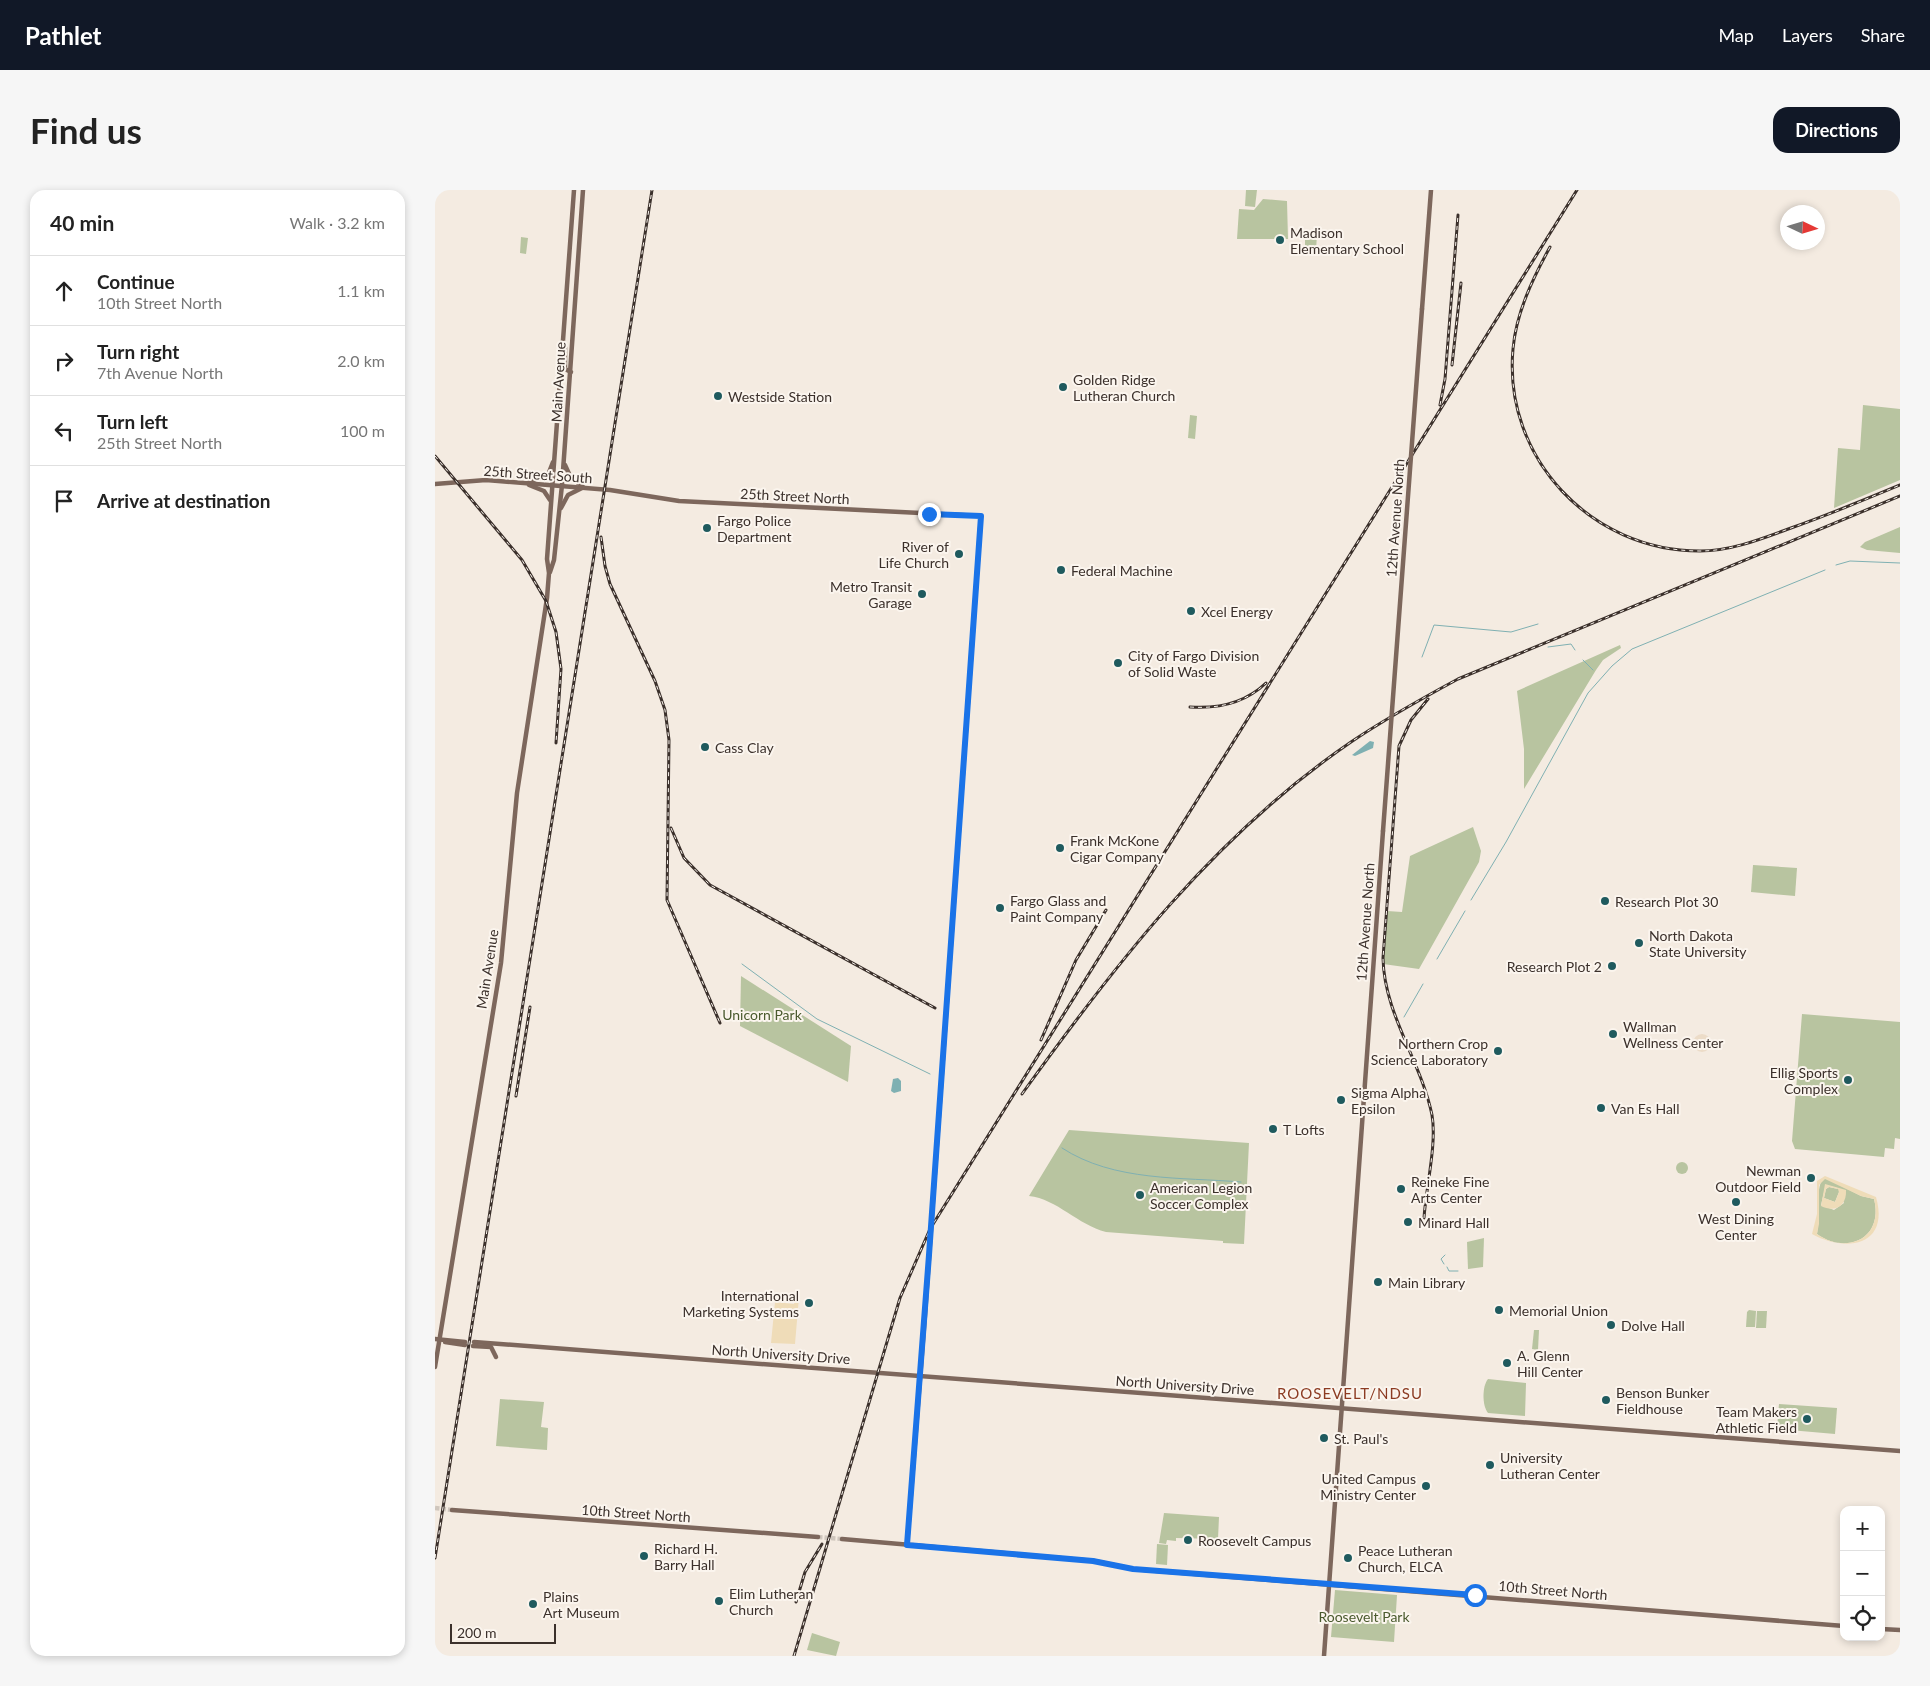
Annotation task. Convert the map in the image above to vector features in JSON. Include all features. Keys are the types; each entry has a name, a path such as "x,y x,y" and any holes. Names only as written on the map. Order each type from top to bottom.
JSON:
{"main road":[{"name":"Main Avenue","path":"435,1367 437,1340 501,963 517,793 544,618 549,573 547,559 574,190"},
{"name":"Main Avenue","path":"549,573 554,560 560,511 583,190"},
{"name":"12th Avenue North","path":"1323,1656 1431,190"},
{"path":"564,325 565,369 571,372"},
{"path":"523,483 548,475 556,443"},
{"path":"560,511 568,495 584,488 567,473 564,457"},
{"name":"25th Street South","path":"435,484 486,480 610,490"},
{"path":"523,483 544,491 549,496 552,504"},
{"name":"25th Street North","path":"610,490 679,501 981,516 920,1376"},
{"path":"437,1340 465,1343"},
{"name":"North University Drive","path":"496,1357 491,1347 473,1344 497,1344 1900,1450"},
{"path":"907,1545 920,1376"},
{"name":"10th Street North","path":"452,1510 818,1537"},
{"name":"10th Street North","path":"842,1539 1093,1561 1133,1569 1328,1583 1840,1626"},
{"path":"1885,1629 1900,1630"}],"green space":[{"path":"1246,190 1257,190 1255,207 1245,206"},
{"path":"1263,199 1287,201 1288,239 1237,239 1239,209 1254,210"},
{"path":"1305,233 1317,233 1316,251 1305,250"},
{"path":"521,237 528,238 526,254 520,253"},
{"path":"1863,405 1900,409 1900,480 1834,508 1838,448 1860,450"},
{"path":"1190,415 1197,416 1195,439 1188,438"},
{"path":"1900,527 1900,553 1867,550 1860,547 1865,542"},
{"path":"1620,645 1621,648 1603,660 1596,670 1524,789 1524,749 1517,691"},
{"path":"1473,827 1481,851 1479,862 1419,969 1383,964 1387,911 1402,912 1410,856"},
{"path":"1753,865 1797,868 1795,896 1751,892"},
{"name":"Unicorn Park","path":"741,976 851,1046 848,1082 740,1026"},
{"name":"Ellig Sports Complex","path":"1802,1014 1900,1022 1900,1139 1895,1138 1894,1149 1885,1148 1884,1157 1795,1149 1792,1141"},
{"path":"1069,1130 1249,1143 1244,1244 1106,1232 1086,1224 1049,1202 1029,1196"},
{"path":"1682,1162 1688,1168 1682,1174 1676,1168"},
{"path":"1823,1179 1828,1179 1861,1196 1874,1199 1876,1213 1868,1233 1850,1243 1828,1240 1817,1234 1818,1196","holes":["1829,1186 1837,1188 1844,1203 1834,1210 1821,1205 1825,1188"]},
{"path":"1829,1187 1838,1189 1839,1192 1835,1202 1824,1198 1826,1189"},
{"path":"1484,1238 1483,1267 1468,1269 1467,1242"},
{"path":"1749,1310 1756,1311 1755,1327 1746,1327 1747,1312"},
{"path":"1757,1311 1767,1311 1766,1328 1756,1328"},
{"path":"1534,1330 1539,1330 1538,1350 1532,1349"},
{"path":"1488,1379 1526,1383 1525,1416 1488,1413 1483,1396"},
{"path":"500,1399 544,1402 541,1427 548,1428 547,1450 496,1446"},
{"name":"Team Makers Athletic Field","path":"1779,1404 1837,1408 1835,1434 1777,1429"},
{"path":"1164,1513 1219,1517 1218,1539 1176,1538 1176,1541 1167,1540 1166,1544 1159,1543"},
{"path":"1157,1544 1168,1545 1167,1565 1156,1564"},
{"name":"Roosevelt Park","path":"1335,1590 1397,1595 1394,1642 1331,1637"},
{"path":"812,1633 840,1642 836,1656 807,1650"}],"sand":[{"path":"1825,1176 1876,1197 1879,1213 1877,1226 1871,1235 1862,1241 1851,1244 1838,1243 1825,1240 1812,1234 1817,1214 1817,1181","holes":["1825,1179 1861,1196 1874,1199 1876,1213 1868,1233 1850,1243 1828,1240 1817,1234 1819,1224 1819,1185"]},
{"path":"1825,1184 1846,1190 1846,1196 1839,1207 1831,1209 1821,1206","holes":["1829,1187 1838,1189 1839,1192 1835,1202 1824,1198 1826,1189"]},
{"path":"795,1297 799,1297 795,1344 771,1343 775,1302 794,1304"}],"shaded area":[{"path":"1702,1034 1708,1037 1711,1043 1708,1049 1702,1052 1696,1049 1693,1043 1696,1037"}],"water":[{"path":"1370,741 1374,742 1373,748 1355,756 1352,755"},
{"path":"898,1078 901,1081 901,1091 894,1093 891,1091 893,1079"}],"waterway":[{"path":"1836,565 1850,561 1900,563"},
{"path":"1471,900 1506,842 1588,693 1612,666 1632,649 1825,570"},
{"path":"1422,657 1434,625 1511,632 1538,624"},
{"path":"1548,647 1571,644 1575,650"},
{"path":"1583,660 1593,670"},
{"path":"1437,959 1465,911"},
{"path":"742,964 817,1019 930,1074"},
{"path":"1404,1017 1423,984"},
{"path":"1062,1148 1082,1159 1126,1172 1149,1176 1241,1182"},
{"path":"1444,1264 1441,1259 1445,1255"},
{"path":"1447,1267 1449,1271 1458,1271"}],"tunnel":[{"path":"435,1508 452,1510"},
{"path":"818,1537 842,1539"}],"railway":[{"path":"435,1558 652,190"},
{"path":"794,1656 900,1298 930,1229 1577,190"},
{"path":"1440,405 1445,379 1458,215"},
{"path":"1550,247 1537,271 1518,322 1513,349 1514,389 1523,427 1539,461 1562,491 1590,516 1623,535 1660,547 1700,551 1723,549 1746,544 1832,513 1900,485"},
{"path":"1452,365 1461,283"},
{"path":"435,456 522,560 546,601 556,632 561,669 556,743"},
{"path":"1022,1094 1132,949 1212,859 1256,817 1302,778 1351,742 1403,709 1458,679 1900,496"},
{"path":"601,537 605,566 610,584 655,681 665,710 669,740 667,900 720,1023"},
{"path":"1190,707 1211,707 1231,703 1258,690 1266,683"},
{"path":"1424,1218 1432,1152 1432,1115 1427,1095 1390,999 1385,979 1383,958 1399,746 1411,720 1428,699"},
{"path":"671,828 684,858 710,885 935,1008"},
{"path":"1041,1040 1076,960 1106,910"},
{"path":"516,1096 530,1007"},
{"path":"796,1602 805,1572 822,1544"}],"place":[{"name":"Madison Elementary School","path":"1280,240"},
{"name":"Golden Ridge Lutheran Church","path":"1063,387"},
{"name":"Westside Station","path":"718,396"},
{"name":"Fargo Police Department","path":"707,528"},
{"name":"River of Life Church","path":"959,554"},
{"name":"Federal Machine","path":"1061,570"},
{"name":"Metro Transit Garage","path":"922,594"},
{"name":"Xcel Energy","path":"1191,611"},
{"name":"City of Fargo Division of Solid Waste","path":"1118,663"},
{"name":"Cass Clay","path":"705,747"},
{"name":"Frank McKone Cigar Company","path":"1060,848"},
{"name":"Research Plot 30","path":"1605,901"},
{"name":"Fargo Glass and Paint Company","path":"1000,908"},
{"name":"North Dakota State University","path":"1639,943"},
{"name":"Research Plot 2","path":"1612,966"},
{"name":"Wallman Wellness Center","path":"1613,1034"},
{"name":"Northern Crop Science Laboratory","path":"1498,1051"},
{"name":"Ellig Sports Complex","path":"1848,1080"},
{"name":"Sigma Alpha Epsilon","path":"1341,1100"},
{"name":"Van Es Hall","path":"1601,1108"},
{"name":"T Lofts","path":"1273,1129"},
{"name":"Newman Outdoor Field","path":"1811,1178"},
{"name":"Reineke Fine Arts Center","path":"1401,1189"},
{"name":"American Legion Soccer Complex","path":"1140,1195"},
{"name":"West Dining Center","path":"1736,1202"},
{"name":"Minard Hall","path":"1408,1222"},
{"name":"Main Library","path":"1378,1282"},
{"name":"International Marketing Systems","path":"809,1303"},
{"name":"Memorial Union","path":"1499,1310"},
{"name":"Dolve Hall","path":"1611,1325"},
{"name":"A. Glenn Hill Center","path":"1507,1363"},
{"name":"Benson Bunker Fieldhouse","path":"1606,1400"},
{"name":"Team Makers Athletic Field","path":"1807,1419"},
{"name":"St. Paul's","path":"1324,1438"},
{"name":"University Lutheran Center","path":"1490,1465"},
{"name":"United Campus Ministry Center","path":"1426,1486"},
{"name":"Roosevelt Campus","path":"1188,1540"},
{"name":"Richard H. Barry Hall","path":"644,1556"},
{"name":"Peace Lutheran Church, ELCA","path":"1348,1558"},
{"name":"Elim Lutheran Church","path":"719,1601"},
{"name":"Plains Art Museum","path":"533,1604"}],"district":[{"name":"ROOSEVELT/NDSU","path":"1350,1393"}],"route":[{"path":"929,514 981,516 947,1012 907,1545 1105,1562 1133,1569 1475,1595"}]}
